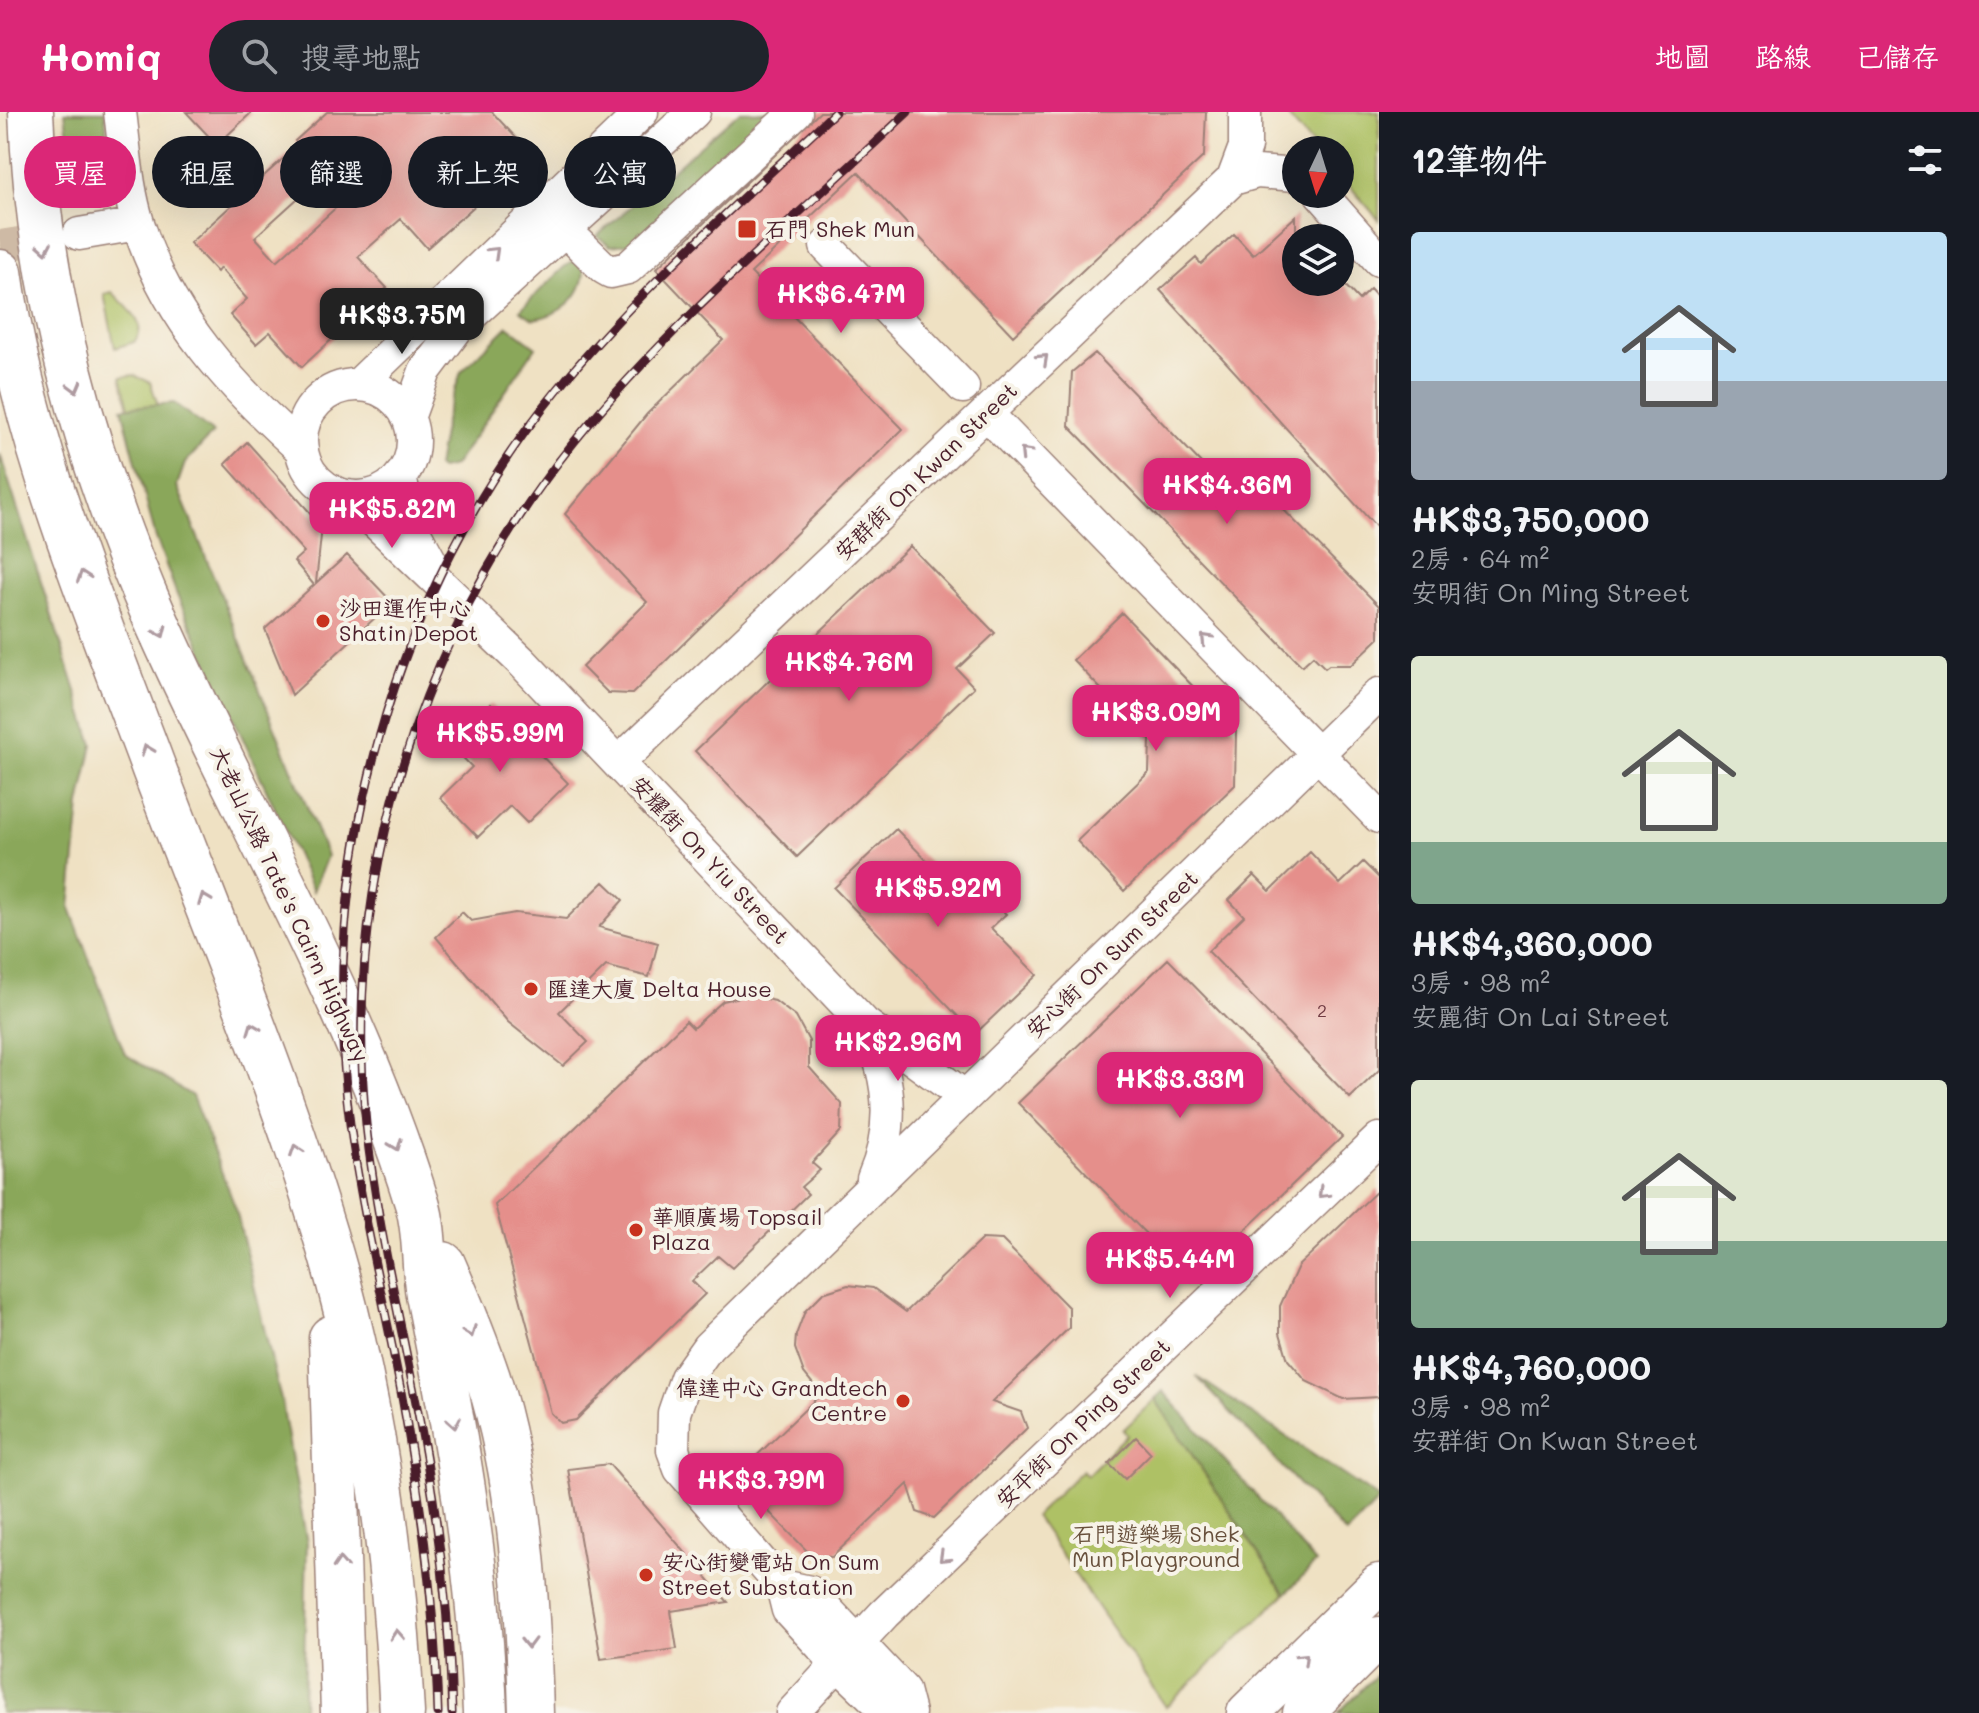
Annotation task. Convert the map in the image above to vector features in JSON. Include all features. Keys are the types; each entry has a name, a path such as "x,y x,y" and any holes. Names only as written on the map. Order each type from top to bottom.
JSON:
{"highway":[{"name":"大老山公路 Tate's Cairn Highway","path":"31,112 37,198 57,311 112,511 180,672 341,1006 419,1208 427,1290 465,1488 479,1607 485,1713"},
{"path":"0,272 24,386 65,523 274,1083 319,1217 351,1335 376,1453 390,1549 402,1713"},
{"path":"419,1208 488,1380 507,1459 528,1628 531,1713"},
{"path":"319,1217 333,1362 343,1713"}],"main road":[{"path":"1247,1713 1379,1584"},
{"path":"1303,1713 1379,1637"}],"street":[{"path":"120,112 138,224 149,256 181,316 211,361 302,450 318,480 332,491 348,496 377,493 400,478 412,453 413,435 408,418 388,394 344,389 296,402 260,393 212,351 181,316"},
{"path":"302,450 301,437 309,412 344,389 642,112"},
{"path":"408,418 425,371 443,345 694,112"},
{"path":"565,230 604,268 611,272 628,268 796,112"},
{"path":"1233,179 1245,147 1245,112"},
{"path":"1233,179 1257,172 1282,174"},
{"name":"安群街 On Kwan Street","path":"618,763 1233,179"},
{"path":"1333,208 1379,260"},
{"path":"79,234 138,224"},
{"path":"826,246 963,387"},
{"path":"987,414 1379,817"},
{"name":"安耀街 On Yiu Street","path":"400,478 413,529 451,595"},
{"name":"安耀街 On Yiu Street","path":"348,496 522,662 865,1024 964,1096"},
{"name":"安心街 On Sum Street","path":"908,1713 885,1709 847,1652 788,1610 782,1586 686,1480 673,1450 674,1413 686,1378 708,1347 870,1186 1379,694"},
{"name":"安耀街 On Yiu Street","path":"865,1024 883,1069 889,1116 886,1141 870,1186"},
{"name":"安平街 On Ping Street","path":"792,1713 847,1652 1379,1139"}],"green space":[{"path":"65,112 105,112 107,136 68,136"},
{"path":"739,112 774,112 676,206 676,167"},
{"path":"1284,112 1379,112 1379,220 1354,191 1354,136 1305,136"},
{"path":"629,208 674,208 638,243 610,246 597,236"},
{"path":"576,260 584,270 583,280 568,304 552,314 533,319 520,310 564,267"},
{"path":"112,292 134,315 139,328 134,342 115,348 104,294"},
{"path":"508,326 536,347 454,466 441,469 437,467 446,416 461,372"},
{"path":"133,375 150,382 163,419 134,426 121,377"},
{"path":"174,403 213,433 185,463 177,486 327,856 313,891 177,595 155,535 122,408"},
{"path":"0,454 93,744 80,805 70,908 125,1054 192,1096 236,1209 282,1404 307,1543 303,1713 0,1713"},
{"path":"1196,1376 1379,1499 1379,1500 1346,1534"},
{"path":"1163,1391 1316,1563 1285,1594 1155,1399"},
{"name":"石門遊樂場 Shek Mun Playground","path":"1155,1399 1285,1594 1166,1707 1035,1516 1082,1470 1087,1475 1127,1435 1123,1430"},
{"path":"1379,1672 1379,1713 1338,1713"}],"building":[{"path":"186,112 252,112 227,136 209,136"},
{"path":"327,112 492,112 514,136 408,136 408,208 472,208 427,248 401,219 358,257 387,288 302,367 270,332 256,344 230,315 247,299 220,268 217,272 190,243 229,208 264,208 264,176 280,161 280,208 287,208 255,237 277,261 336,208 392,208 392,136 301,136"},
{"path":"820,112 1206,112 1204,156 1013,336 858,172 751,273 903,429 632,694 608,693 582,667 647,602 565,514 647,414 723,340 656,269"},
{"path":"1282,229 1282,296 1354,295 1359,300 1370,289 1379,299 1379,530 1160,290 1196,258 1201,264 1234,234 1253,255"},
{"path":"1095,353 1232,495 1251,477 1379,606 1379,638 1351,665 1329,665 1325,668 1313,656 1302,666 1069,426 1072,372"},
{"name":"沙田運作中心 Shatin Depot","path":"247,442 322,526 316,583 347,555 392,602 292,695 265,629 314,585 294,561 304,552 225,464"},
{"path":"910,546 995,633 957,669 974,687 797,857 695,751"},
{"path":"1122,613 1236,731 1235,785 1124,891 1077,841 1149,772 1150,740 1073,660"},
{"path":"491,704 568,783 527,823 510,806 478,837 440,798 472,767 450,744"},
{"path":"896,829 942,876 956,862 1006,914 991,928 1037,975 975,1034 834,888"},
{"path":"1310,852 1340,884 1363,862 1379,878 1379,1070 1350,1098 1208,951 1244,916 1229,900 1254,875 1270,891"},
{"name":"匯達大廈 Delta House","path":"604,882 623,900 599,927 658,943 649,977 606,966 559,1012 588,1042 563,1066 508,1022 436,937 462,912 471,921 515,913 566,919"},
{"path":"1168,959 1342,1137 1192,1281 1018,1103"},
{"name":"華順廣場 Topsail Plaza","path":"749,995 775,1001 796,1017 809,1041 809,1067 842,1104 841,1131 812,1163 820,1170 801,1187 808,1194 732,1268 718,1256 692,1281 705,1294 576,1420 561,1423 551,1413 495,1205 686,1021 693,1028 723,1001"},
{"path":"1379,1189 1379,1397 1343,1399 1306,1381 1288,1360 1280,1333 1280,1306 1298,1266"},
{"name":"偉達中心 Grandtech Centre","path":"982,1239 1002,1240 1069,1308 1069,1328 992,1402 1021,1412 1027,1428 934,1518 917,1512 908,1484 832,1557 812,1556 745,1487 745,1467 821,1394 804,1373 795,1348 796,1335 805,1311 823,1293 848,1285 873,1288 906,1312"},
{"path":"1136,1437 1151,1453 1125,1479 1109,1464"},
{"name":"安心街變電站 On Sum Street Substation","path":"609,1464 728,1602 671,1611 677,1649 601,1659 568,1469"}],"tunnel":[{"path":"0,246 64,236"}],"railway":[{"path":"438,1713 434,1631 420,1508 400,1386 355,1157 342,1027 345,929 358,831 380,735 411,642 452,552 501,467 558,389 623,316 692,246 835,112"},
{"path":"452,1713 447,1618 432,1493 378,1209 366,1124 362,1032 367,941 381,851 404,763 435,677 474,594 520,516 574,442 693,313 908,112"}],"place":[{"name":"石門 Shek Mun","path":"747,229"},
{"name":"沙田運作中心 Shatin Depot","path":"323,621"},
{"name":"匯達大廈 Delta House","path":"531,989"},
{"name":"華順廣場 Topsail Plaza","path":"636,1230"},
{"name":"偉達中心 Grandtech Centre","path":"903,1401"},
{"name":"安心街變電站 On Sum Street Substation","path":"646,1575"}]}
